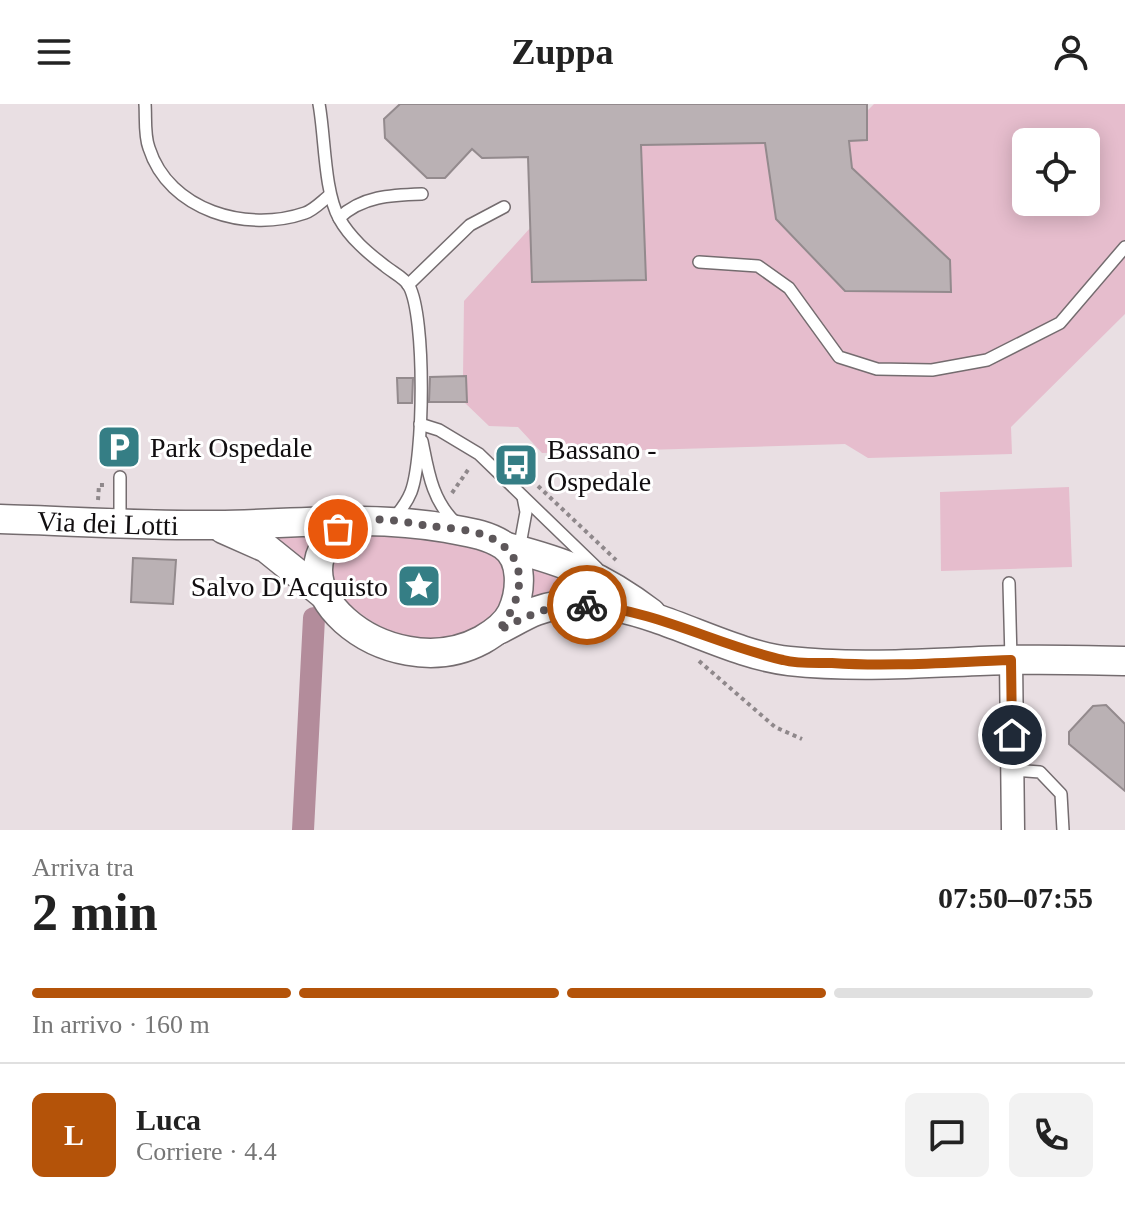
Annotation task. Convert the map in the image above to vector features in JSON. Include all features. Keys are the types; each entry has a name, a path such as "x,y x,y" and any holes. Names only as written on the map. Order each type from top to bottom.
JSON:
{"street":[{"name":"Via dei Lotti","path":"0,519 215,525 391,521 468,532 483,535 514,553 561,561 619,589 658,618"},
{"path":"323,594 318,571 324,545 338,529 353,520"},
{"name":"Via dei Lotti","path":"215,525 266,548 323,594 339,615 359,632 384,646 413,653 441,654 468,647 537,611 568,604 605,606 658,618 734,648 787,661 869,665 1011,660 1125,661"},
{"path":"498,631 511,614 517,598 519,579 514,553"},
{"path":"1011,660 1013,830"}],"lane":[{"path":"145,104 148,147 164,176 193,202 226,217 255,221 308,212 330,195"},
{"path":"319,104 330,195 339,218 362,248 408,285 419,326 420,424 412,490 391,521"},
{"path":"339,218 351,206 365,200 422,194"},
{"path":"408,285 470,225 504,207"},
{"path":"699,262 758,266 789,288 839,357 877,369 932,370 987,360 1060,323 1125,247"},
{"path":"420,424 461,441 479,454 619,589"},
{"path":"420,424 427,470 440,505 468,532"},
{"path":"120,477 120,522"},
{"path":"514,553 526,512 522,496"},
{"path":"1009,583 1011,660"},
{"path":"1013,770 1040,772 1061,794 1063,830"}],"shaded area":[{"path":"874,104 1125,104 1125,314 1011,427 1012,454 868,458 845,444 542,453 518,427 489,426 464,402 467,399 466,379 463,376 464,301 531,227 532,280 535,282 642,281 645,278 641,145 765,143 845,291 950,292 950,260 852,168 849,141 867,138 867,111"},
{"path":"1069,487 1072,567 941,571 940,492"},
{"path":"366,529 476,546 496,556 508,573 502,606 486,621 452,636 418,638 385,629 351,606 339,593 332,574 340,544"},
{"path":"278,530 322,532 311,571 272,539"},
{"path":"531,564 602,590 527,606"}],"building":[{"path":"400,104 867,104 867,140 849,141 852,168 950,260 951,292 845,291 776,219 765,143 641,145 646,280 532,282 528,157 482,158 472,149 445,178 427,178 385,138 384,119"},
{"path":"466,376 467,402 429,402 430,377"},
{"path":"397,378 413,378 412,403 398,403"},
{"path":"133,558 176,560 173,604 131,602"},
{"path":"1106,705 1125,724 1125,791 1069,744 1069,732 1093,706"}],"waterway":[{"path":"303,830 314,618"}],"way so far":[{"path":"338,529 353,520 404,522 483,535 507,547 517,563 517,598 511,614 498,631 537,611 568,604 587,605"}],"place":[{"name":"Park Ospedale","path":"119,447"},
{"name":"Bassano - Ospedale","path":"516,465"},
{"name":"Salvo D'Acquisto","path":"419,586"}],"route":[{"path":"587,605 658,618 734,648 787,661 869,665 1011,660 1012,735"}]}
